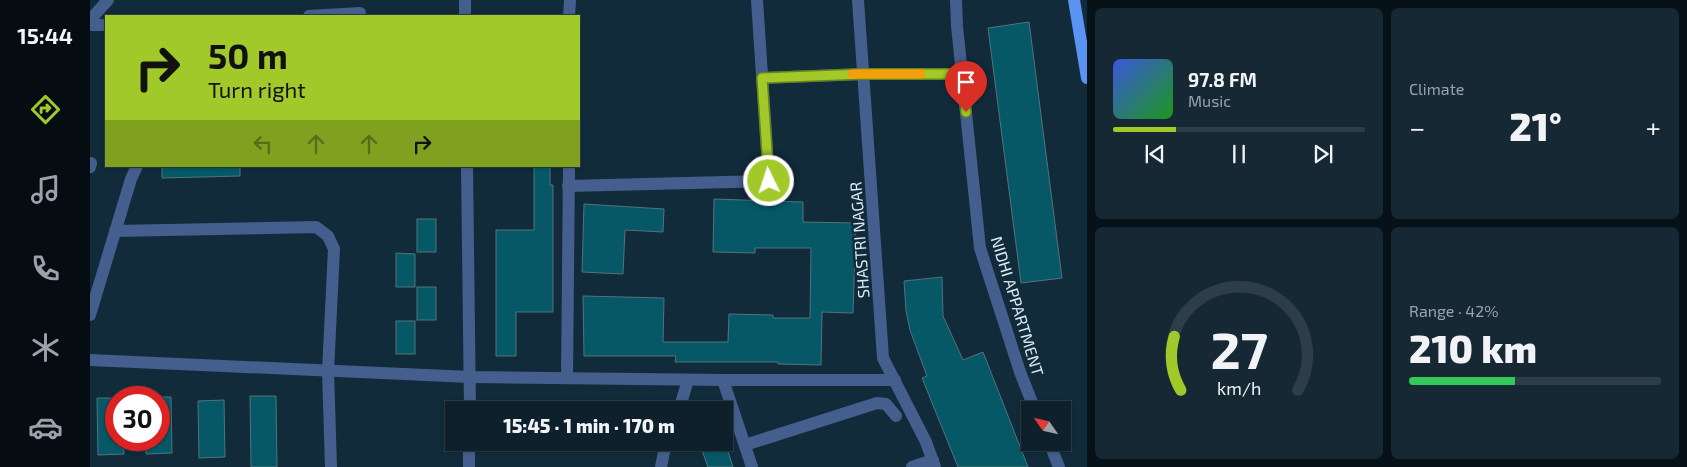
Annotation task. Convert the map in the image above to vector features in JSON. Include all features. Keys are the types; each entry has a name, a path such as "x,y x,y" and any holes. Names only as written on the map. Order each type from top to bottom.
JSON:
{"main road":[{"path":"1074,0 1087,78"}],"street":[{"path":"90,20 108,0"},
{"path":"465,0 466,15"},
{"path":"570,0 570,15"},
{"path":"568,186 769,181 756,0"},
{"name":"SHASTRI NAGAR","path":"858,0 883,358 926,442 934,464"},
{"name":"NIDHI APPARTMENT","path":"956,0 980,248 1020,372 1031,401"},
{"path":"318,15 360,10"},
{"path":"90,25 105,25"},
{"path":"762,78 863,74 962,74"},
{"path":"90,315 131,179 137,167"},
{"path":"467,167 470,401"},
{"path":"567,378 568,167"},
{"path":"115,231 316,227 328,236 334,249 328,370 331,467"},
{"path":"90,360 470,377 895,380"},
{"path":"682,401 688,380"},
{"path":"723,380 752,467"},
{"path":"745,445 877,403 886,404 896,416"},
{"path":"469,451 469,467"},
{"path":"661,467 664,451"},
{"path":"1052,451 1058,467"},
{"path":"912,467 934,464"}],"building":[{"path":"1029,22 1062,278 1021,283 988,28"},
{"path":"162,167 240,167 240,176 162,178"},
{"path":"534,167 550,167 550,185 553,185 553,312 516,312 516,356 496,356 496,230 534,230"},
{"path":"714,199 803,202 803,222 856,223 853,313 822,312 821,365 778,364 778,362 675,362 676,356 584,356 583,296 664,298 663,342 728,342 729,314 773,315 773,318 810,318 811,248 755,248 755,253 713,252"},
{"path":"584,204 664,209 663,232 625,230 623,274 582,272"},
{"path":"417,219 436,219 436,252 417,252"},
{"path":"396,253 415,254 415,287 396,287"},
{"path":"942,277 943,316 963,360 983,352 1028,467 958,467 922,378 927,376 910,330 906,311 904,281"},
{"path":"417,287 436,287 436,320 417,320"},
{"path":"396,321 415,321 415,354 396,354"},
{"path":"250,396 276,396 277,467 251,467"},
{"path":"170,397 172,453 146,454 146,451 170,451"},
{"path":"97,398 105,398 105,451 124,451 124,454 98,455"},
{"path":"224,400 225,457 199,458 198,401"},
{"path":"702,451 728,451 733,467 708,467"}],"slow traffic":[{"path":"852,74 921,74"}],"route":[{"path":"769,181 762,78 863,74 962,74 966,112"}]}
